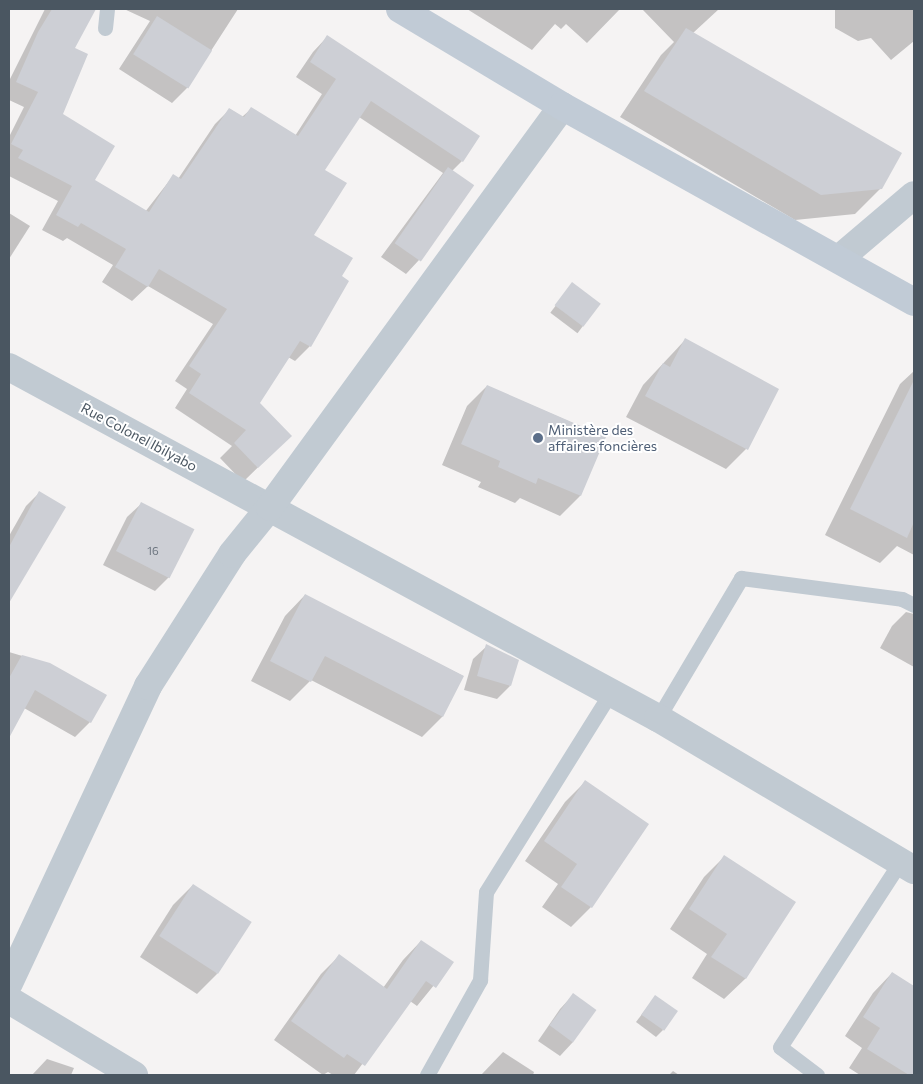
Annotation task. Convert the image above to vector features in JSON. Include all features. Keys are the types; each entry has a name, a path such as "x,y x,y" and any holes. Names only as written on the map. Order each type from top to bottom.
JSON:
{"street":[{"path":"400,9 562,106 840,258 914,302"},
{"path":"9,983 148,686 232,554 270,508 562,106"},
{"path":"840,258 914,195"},
{"name":"Rue Colonel Ibilyabo","path":"9,367 658,718 907,866"},
{"path":"9,1000 134,1075"}],"lane":[{"path":"106,28 107,9"},
{"path":"658,718 741,578 902,599 914,605"},
{"path":"427,1075 480,980 486,892 611,692"},
{"path":"817,1075 780,1047 907,866"}],"building":[{"path":"52,9 96,9 75,48 88,54 63,114 115,146 95,180 149,212 173,174 181,179 229,108 244,117 251,107 298,136 336,79 310,62 327,35 480,136 463,162 371,101 325,170 347,183 314,235 353,258 342,276 349,281 311,347 300,341 260,403 292,436 258,468 234,443 246,430 189,393 201,374 189,366 227,309 159,269 148,287 115,267 126,249 81,223 78,227 56,215 72,186 18,158 23,150 11,144 38,92 16,82 38,32"},
{"path":"157,16 212,50 188,89 133,54"},
{"path":"686,28 902,153 882,189 821,195 644,91"},
{"path":"448,167 474,185 421,262 395,243"},
{"path":"572,282 601,304 583,327 555,305"},
{"path":"685,338 779,389 748,450 645,396 663,363 670,367"},
{"path":"914,380 914,522 907,538 850,509"},
{"path":"487,385 606,437 581,496 538,478 536,484 498,467 500,461 461,444"},
{"path":"39,491 66,507 9,603 9,547"},
{"path":"141,502 194,529 169,578 116,551"},
{"path":"305,594 464,676 443,717 325,656 311,682 270,661"},
{"path":"486,644 519,660 511,686 477,676"},
{"path":"22,655 50,663 107,695 91,723 35,690 9,738 9,678"},
{"path":"585,780 649,824 592,908 561,887 577,864 544,841"},
{"path":"724,855 796,902 746,979 711,957 727,934 689,909"},
{"path":"193,884 252,922 218,974 159,936"},
{"path":"421,940 454,962 436,988 426,981 365,1066 347,1054 344,1058 291,1021 339,954 387,989"},
{"path":"892,972 914,986 914,1075 909,1075 867,1049 880,1028 863,1017"},
{"path":"573,993 596,1010 573,1042 549,1025"},
{"path":"655,995 678,1011 664,1031 641,1015"}],"place":[{"name":"Ministère des affaires foncières","path":"538,438"}]}
